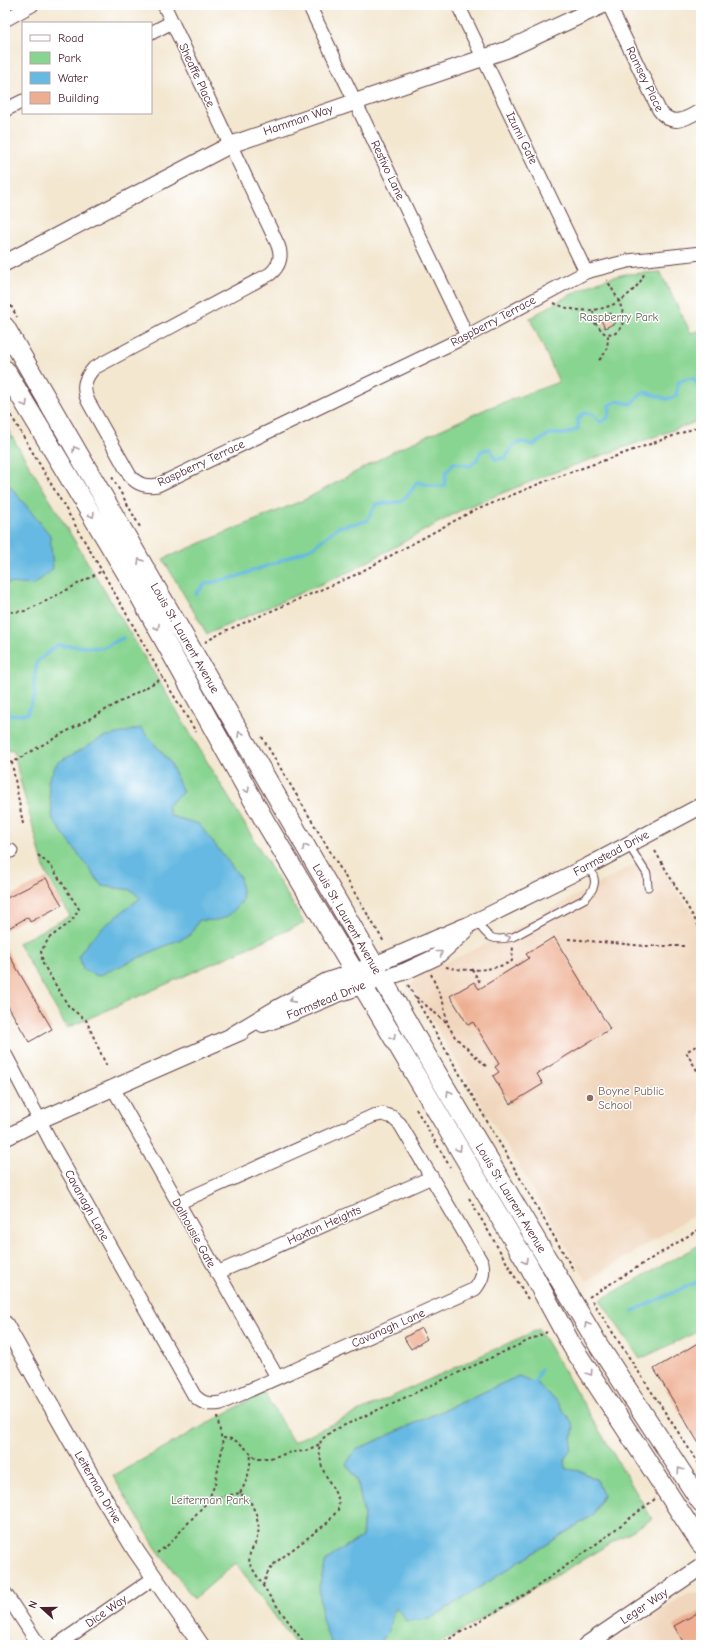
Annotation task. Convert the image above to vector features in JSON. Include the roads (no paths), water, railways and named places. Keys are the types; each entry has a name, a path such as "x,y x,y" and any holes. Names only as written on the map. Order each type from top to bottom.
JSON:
{"main road":[{"name":"Louis St. Laurent Avenue","path":"13,325 378,972 599,1346 701,1502"},
{"name":"Louis St. Laurent Avenue","path":"5,370 133,584 263,818 527,1263 572,1346 701,1544"}],"street":[{"path":"5,20 32,5"},
{"name":"Sheaffe Place","path":"164,5 230,145"},
{"name":"Restivo Lane","path":"309,5 467,336"},
{"name":"Izumi Gate","path":"458,5 586,272"},
{"name":"Hamman Way","path":"5,263 230,145 506,50 603,5"},
{"name":"Ramsey Place","path":"609,5 663,116 670,119 681,120 701,110"},
{"path":"152,32 172,22"},
{"path":"5,110 22,102"},
{"name":"Raspberry Terrace","path":"230,145 280,249 277,269 94,368 84,383 84,392 88,401 130,476 135,481 149,486 158,485 467,336 586,272 628,261 701,253"},
{"name":"Farmstead Drive","path":"5,1138 40,1120 232,1035 326,981 359,978 378,972 588,866 701,806"},
{"name":"Farmstead Drive","path":"378,972 406,971 436,957 477,921"},
{"path":"5,1054 40,1120"},
{"name":"Dalhousie Gate","path":"113,1088 276,1377"},
{"name":"Cavanagh Lane","path":"40,1120 194,1395 199,1401 212,1405 221,1403 475,1289 482,1281 484,1272 482,1263 432,1177 400,1124 392,1117 383,1114 373,1116 178,1203"},
{"name":"Haxton Heights","path":"217,1273 432,1177"},
{"name":"Leiterman Drive","path":"5,1324 103,1497 154,1578 201,1645"},
{"name":"Leger Way","path":"589,1644 701,1566"},
{"name":"Dice Way","path":"57,1645 154,1578"},
{"path":"5,1593 39,1645"}],"lane":[{"path":"628,844 647,874 648,886"},
{"path":"477,921 484,933 488,936 501,940 513,937 586,898 595,883 594,875 588,866"}],"water":[{"path":"5,480 50,535 53,569 34,585 5,583"},
{"path":"141,728 170,762 183,792 167,806 171,816 199,824 240,877 243,900 225,918 199,920 190,935 98,976 83,970 79,955 92,938 140,898 131,890 102,886 53,820 48,781 57,763 102,738"},
{"path":"519,1376 538,1384 557,1402 574,1425 571,1449 565,1460 566,1469 581,1471 597,1480 603,1495 593,1515 430,1619 407,1621 395,1606 388,1631 379,1645 331,1645 322,1619 319,1586 326,1561 343,1548 362,1537 364,1514 357,1479 346,1464 356,1450"}],"waterway":[{"path":"196,594 205,584 236,577 314,547 338,527 367,521 376,504 401,502 417,482 433,486 444,486 446,472 454,463 470,466 476,461 481,451 490,449 496,460 506,457 513,445 522,442 534,445 549,434 566,434 578,429 578,419 585,412 592,414 601,422 607,419 610,412 609,405 618,401 630,404 644,392 667,399 676,396 679,381 693,378 699,386 701,385"},
{"path":"5,712 9,715 27,714 35,696 34,682 37,662 57,645 102,648 123,638"},
{"path":"633,1311 701,1280"},
{"path":"533,1386 541,1369"}],"place":[{"name":"Boyne Public School","path":"590,1098"}],"park label":[{"name":"Raspberry Park","path":"619,317"},
{"name":"Leiterman Park","path":"210,1500"}]}
